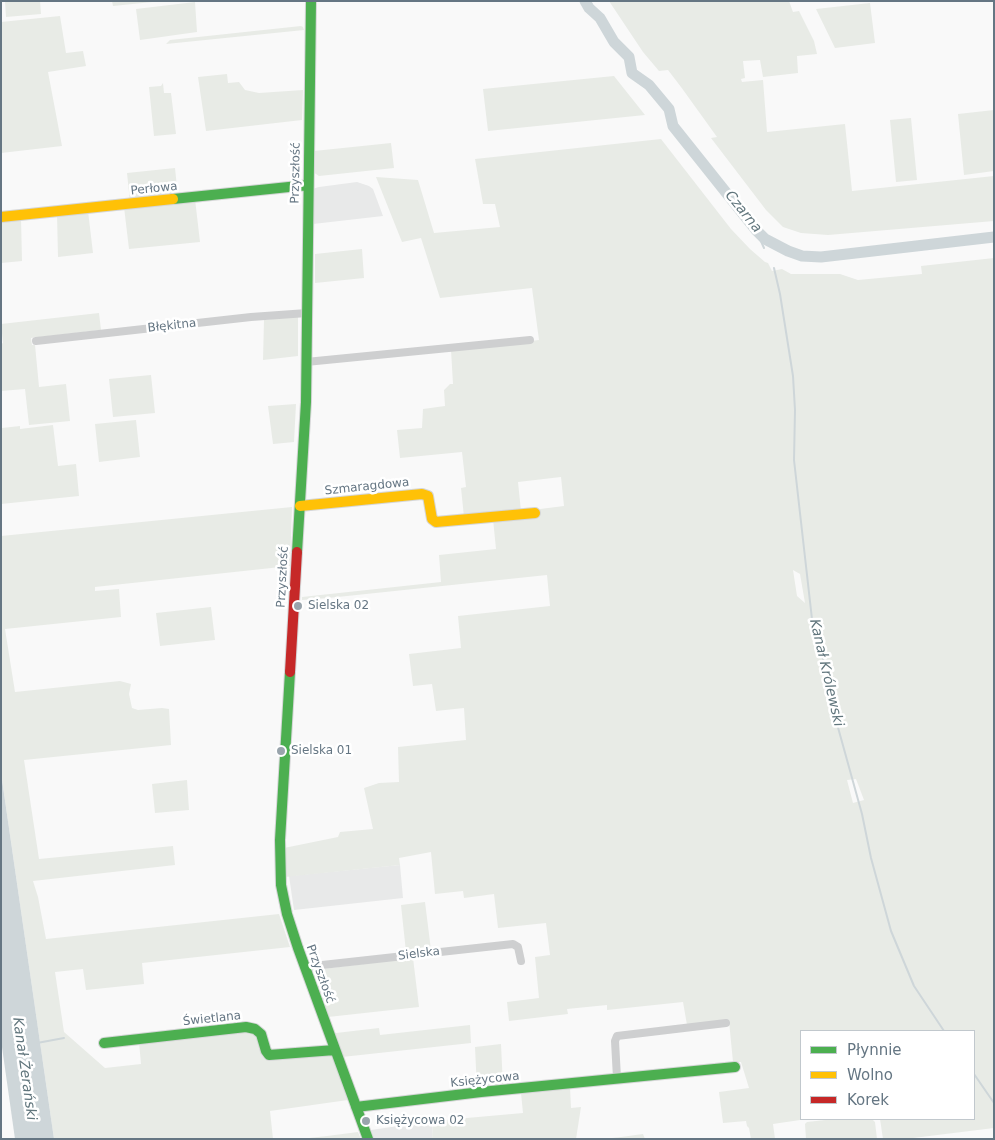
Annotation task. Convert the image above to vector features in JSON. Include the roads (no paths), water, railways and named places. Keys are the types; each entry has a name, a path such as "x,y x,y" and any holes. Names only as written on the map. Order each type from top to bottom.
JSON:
{"street":[{"name":"Przyszłość","path":"311,1 306,362 280,864 283,900 304,967 368,1139"},
{"name":"Perłowa","path":"1,217 308,185"},
{"name":"Błękitna","path":"36,341 251,317 307,313"},
{"path":"306,362 530,340"},
{"name":"Szmaragdowa","path":"300,506 422,494 428,496 432,519 436,522 535,513"},
{"name":"Sielska","path":"304,967 513,944 518,947 521,961"},
{"path":"617,1078 615,1041 617,1036 726,1023"},
{"name":"Świetlana","path":"104,1043 246,1027 255,1029 261,1034 266,1052 272,1055 335,1050"},
{"name":"Księżycowa","path":"356,1107 735,1066"}],"water":[{"name":"Kanał Żerański","path":"1,773 54,1139 15,1139 1,1040"}],"waterway":[{"name":"Czarna","path":"585,1 589,8 600,18 614,42 629,57 632,73 649,85 669,109 673,126 765,239 802,256 821,257 994,237"},
{"name":"Kanał Królewski","path":"756,230 764,248"},
{"name":"Kanał Królewski","path":"774,268 793,376 795,410 794,460 813,628 824,662 824,677 862,814 871,858 891,931 914,986 943,1030"},
{"path":"37,1043 64,1038"},
{"name":"Kanał Królewski","path":"975,1075 994,1103"}],"place":[{"name":"Sielska 02","path":"298,606"},
{"name":"Sielska 01","path":"281,751"},
{"name":"Księżycowa 02","path":"366,1121"}]}
